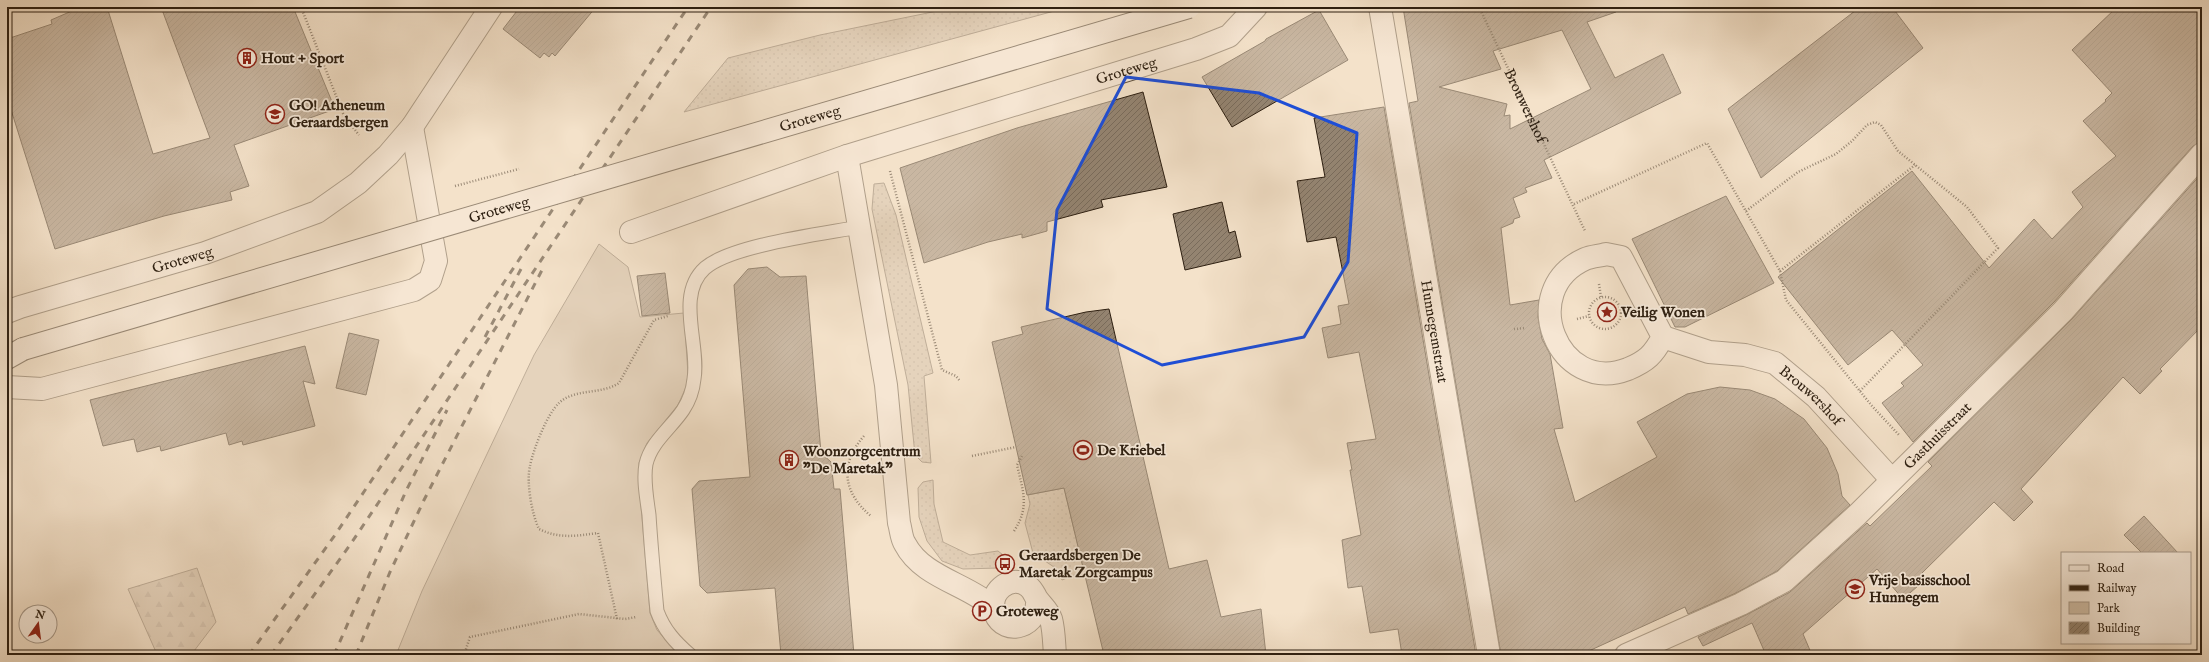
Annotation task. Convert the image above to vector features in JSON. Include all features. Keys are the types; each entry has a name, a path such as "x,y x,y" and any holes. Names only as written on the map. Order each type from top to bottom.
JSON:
{"street":[{"name":"Groteweg","path":"7,312 16,308 204,253 317,212 358,183 384,160 412,127 491,7"},
{"name":"Groteweg","path":"12,352 1189,7"},
{"name":"Groteweg","path":"631,232 848,156 1203,46 1229,36 1256,7"},
{"name":"Hunnegemstraat","path":"1380,7 1489,655"},
{"path":"7,387 42,389 414,290 430,280 436,261 412,127"},
{"name":"Gasthuisstraat","path":"1626,655 1741,604 1784,581 1857,515 2063,311 2202,154"},
{"path":"848,156 886,385 899,522 904,544 921,563 951,582 997,597"},
{"path":"1606,254 1621,257 1663,337 1653,355 1638,365 1620,372 1601,373 1583,368 1567,357 1556,342 1550,324 1549,304 1556,285 1569,269 1586,258 1606,254"},
{"name":"Brouwershof","path":"1663,337 1709,352 1745,355 1775,363 1812,393 1892,479"},
{"path":"997,597 1015,582 1028,586 1051,618 1055,650"},
{"path":"997,597 999,620 1012,627 1019,626 1042,628 1050,634 1055,650"},
{"path":"1019,626 1032,620 1036,613 1037,599"}],"lane":[{"path":"690,655 677,644 663,626 657,612 646,464 653,446 684,409 692,389 695,376 691,316 691,296 694,282 706,268 738,252 859,227"}],"path":[{"path":"301,7 344,116 359,135"},
{"name":"Brouwershof","path":"1480,7 1578,213"},
{"path":"1746,211 1798,172 1836,154 1852,141 1867,125 1875,122 1881,125 1898,151 1967,207 1998,248 1860,391"},
{"path":"1574,204 1708,143 1780,271 1786,300 1883,418"},
{"path":"881,146 894,183 942,370 956,376 960,381"},
{"path":"1780,271 1915,164"},
{"path":"456,186 519,169"},
{"path":"1601,297 1612,298 1619,305 1621,315 1620,320 1612,328 1602,329 1597,326 1589,316 1592,303 1601,297"},
{"path":"617,619 598,533 566,537 552,535 539,529 534,518 529,467 549,417 559,402 576,394 612,388 619,383 654,320 665,316 691,316"},
{"path":"972,456 1016,447"},
{"path":"1014,531 1020,522 1024,507 1016,465 1022,456"},
{"path":"464,655 470,637 579,614 625,619 657,612"}],"highlighted area":[{"path":"1126,77 1259,93 1357,133 1348,262 1304,337 1162,365 1047,309 1057,210"}],"green space":[{"path":"957,7 1069,7 684,112 728,58 820,35"},
{"path":"884,183 896,215 933,373 924,376 931,463 922,462 915,455 908,385 872,209 874,184"},
{"path":"599,244 628,267 640,317 684,313 688,375 686,387 678,405 647,443 639,463 640,494 650,613 657,630 679,655 396,655 422,591 534,355"},
{"path":"933,480 934,504 943,542 970,555 998,551 1003,555 1001,565 998,568 963,569 942,561 927,541 919,517 918,488 923,482"},
{"path":"1064,488 1084,571 1062,580 1057,569 1033,553 1025,523 1030,504 1028,495"},
{"path":"197,568 216,622 191,655 154,655 156,652 128,589"}],"building":[{"path":"81,7 107,7 153,154 210,138 161,7 293,7 335,109 234,145 249,186 230,192 232,200 164,216 55,249 7,97 7,39 52,24 51,20"},
{"path":"520,7 596,7 555,56 552,53 549,57 544,53 540,58 503,29"},
{"path":"1403,7 1615,7 1616,12 1587,22 1615,78 1663,54 1681,93 1544,160 1552,178 1525,188 1527,192 1513,198 1520,217 1514,219 1513,223 1501,228 1510,305 1539,300 1538,317 1542,339 1550,354 1563,428 1554,429 1575,502 1657,457 1637,422 1687,394 1720,387 1750,390 1775,399 1804,419 1827,448 1838,474 1842,496 1850,505 1777,571 1736,593 1688,614 1685,607 1580,655 1501,655 1409,103 1418,101","holes":["1562,30 1591,89 1510,129 1510,115 1504,116 1507,104 1439,87 1501,69 1493,51"]},
{"path":"1860,7 1892,7 1923,48 1761,178 1728,109"},
{"path":"2117,7 2202,7 2202,142 2193,146 2054,302 1913,442 1882,403 1904,386 1901,383 1923,365 1892,330 1848,365 1778,277 1912,171 1989,268 2034,219 2052,239 2083,207 2072,192 2116,156 2083,121 2106,101 2105,100 2112,93 2072,50"},
{"path":"1319,10 1348,60 1232,127 1202,77"},
{"path":"1143,92 1167,187 1101,200 1103,207 1047,222 1047,231 1022,238 1022,234 988,242 924,263 900,168 1017,128"},
{"path":"1384,107 1476,655 1402,655 1398,629 1370,633 1362,586 1348,588 1342,540 1361,535 1347,443 1376,439 1359,352 1328,358 1322,328 1341,324 1338,306 1349,304 1336,237 1307,242 1297,181 1325,177 1314,118"},
{"path":"2202,173 2202,326 2160,369 2162,371 2140,394 2123,377 2021,489 2033,502 2014,521 1994,502 1921,574 1926,579 1903,599 1877,569 1803,634 1812,655 1766,655 1752,623 1703,646 1698,637 1746,615 1790,592 1867,523 1870,526 1932,466 1928,462 2072,319"},
{"path":"1726,196 1774,283 1685,327 1675,327 1632,239"},
{"path":"1222,202 1229,233 1235,231 1241,257 1185,270 1173,214"},
{"name":"Woonzorgcentrum \"De Maretak\"","path":"767,267 780,277 806,276 821,453 831,462 834,489 840,489 854,655 781,655 775,588 707,593 700,586 692,489 699,481 750,477 734,285 748,269"},
{"path":"665,273 670,313 642,316 637,276"},
{"name":"De Kriebel","path":"1109,309 1169,569 1207,560 1221,617 1261,609 1266,655 1104,655 1064,488 1027,495 992,342 1023,334 1021,327 1086,312"},
{"path":"349,333 379,340 366,395 336,388"},
{"path":"305,346 315,384 303,381 315,426 243,445 242,441 229,445 226,433 161,451 160,446 137,452 134,439 103,446 90,400"},
{"path":"2144,516 2177,552 2141,552 2124,535"}],"railway":[{"path":"249,655 335,535 688,7"},
{"path":"271,655 350,545 711,7"},
{"path":"485,337 522,267"},
{"path":"356,655 390,572 424,500 542,270"},
{"path":"334,655 406,491 447,410"}],"place":[{"name":"Hout + Sport","path":"247,58"},
{"name":"GO! Atheneum Geraardsbergen","path":"275,114"},
{"name":"Veilig Wonen","path":"1607,312"},
{"name":"De Kriebel","path":"1083,450"},
{"name":"Woonzorgcentrum \"De Maretak\"","path":"789,460"},
{"name":"Geraardsbergen De Maretak Zorgcampus","path":"1005,564"},
{"name":"Vrije basisschool Hunnegem","path":"1855,589"},
{"name":"Groteweg","path":"982,611"}]}
